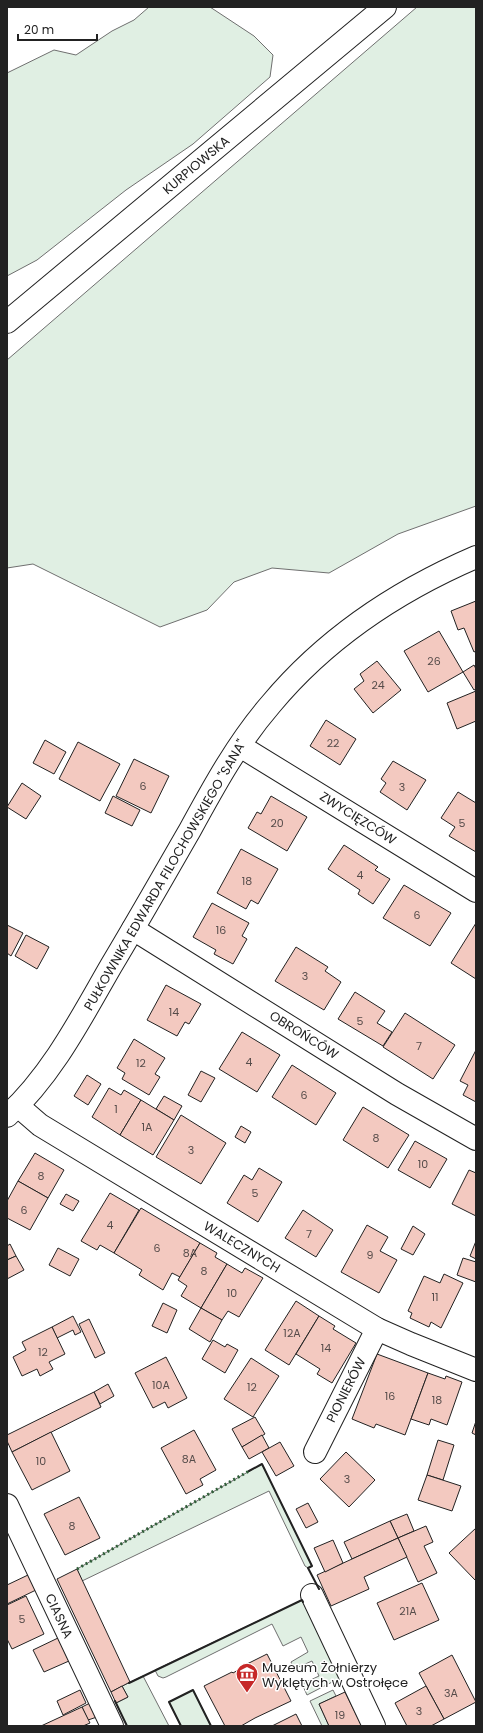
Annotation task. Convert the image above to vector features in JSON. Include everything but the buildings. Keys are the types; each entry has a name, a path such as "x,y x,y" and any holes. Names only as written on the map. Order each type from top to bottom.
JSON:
{"street":[{"name":"KURPIOWSKA","path":"7,322 385,7"},
{"name":"PUŁKOWNIKA EDWARDA FILOCHOWSKIEGO \"SANA\"","path":"12,1111 48,1068 73,1032 210,794 240,746 270,704 290,682 344,632 366,616 410,589 476,557"},
{"name":"ZWYCIĘZCÓW","path":"240,746 476,891"},
{"name":"OBROŃCÓW","path":"133,929 397,1094 476,1138"},
{"name":"WALECZNYCH","path":"12,1111 40,1125 378,1329 476,1370"},
{"name":"PIONIERÓW","path":"315,1452 378,1329"},
{"name":"CIASNA","path":"7,1505 112,1726"},
{"path":"312,1595 374,1726"}],"green space":[{"path":"149,7 210,7 254,36 273,55 270,77 193,144 126,190 37,260 7,276 7,73 54,50 76,55 112,31 134,20"},
{"path":"417,7 476,7 476,506 398,534 329,573 272,568 234,582 207,610 160,627 33,564 7,568 7,360"},
{"path":"262,1464 312,1566 308,1568 305,1566 269,1491 82,1581 77,1569"},
{"path":"302,1600 340,1678 307,1695 302,1684 319,1676 312,1661 294,1669 291,1662 308,1652 301,1637 283,1646 272,1624 166,1677 163,1678 158,1676 155,1670"},
{"path":"143,1676 169,1726 127,1726 116,1703 128,1697 122,1686"},
{"path":"193,1690 211,1726 181,1726 169,1702"},
{"path":"333,1690 336,1696 319,1704 329,1726 322,1726 310,1701"}],"hedge":[{"path":"77,1569 249,1471"}],"wall":[{"path":"249,1471 262,1464 312,1566 308,1568 319,1589"},
{"path":"129,1683 302,1600 303,1602"},
{"path":"181,1726 169,1702 193,1690 211,1726"},
{"path":"115,1701 127,1726"}],"place":[{"name":"Muzeum Żołnierzy Wyklętych w Ostrołęce","path":"247,1694"}]}
